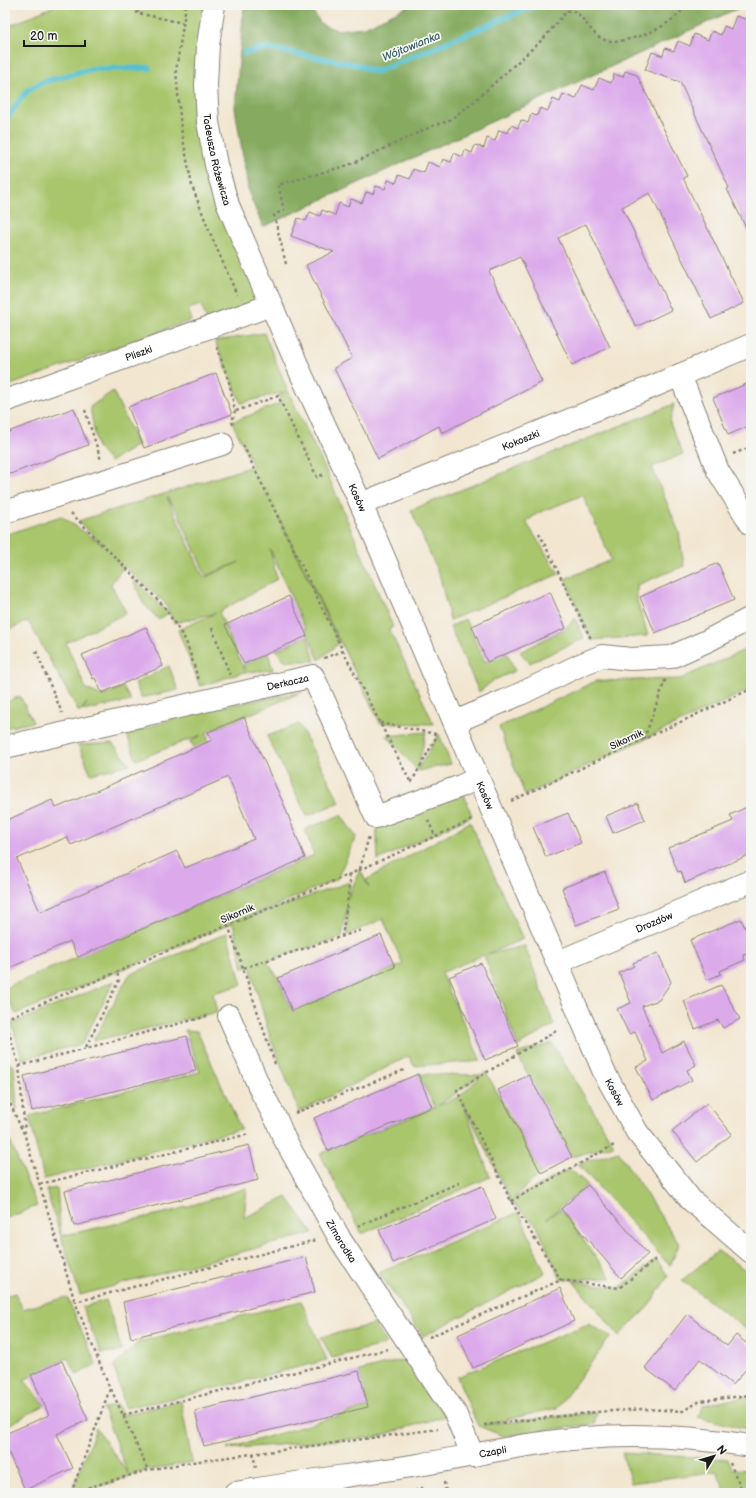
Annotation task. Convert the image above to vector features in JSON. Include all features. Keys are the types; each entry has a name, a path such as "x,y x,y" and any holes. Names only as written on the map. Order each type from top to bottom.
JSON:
{"street":[{"name":"Tadeusza Różewicza","path":"214,5 208,45 206,79 208,122 216,165 228,205 271,305"},
{"name":"Pliszki","path":"5,401 271,305"},
{"name":"Kosów","path":"271,305 361,504 604,1072 637,1132 691,1200 751,1252"},
{"name":"Kokoszki","path":"361,504 751,345"},
{"path":"680,375 718,471 751,524"},
{"path":"5,512 233,438"},
{"path":"455,722 602,656 631,659 671,657 707,641 751,618"},
{"name":"Derkacza","path":"5,747 313,676 376,817 461,786 478,778"},
{"name":"Drozdów","path":"558,962 751,881"},
{"name":"Zimorodka","path":"229,1016 261,1091 284,1138 333,1227 455,1413 473,1456"},
{"name":"Czapli","path":"235,1493 473,1456 550,1442 641,1435 689,1437 751,1446"}],"path":[{"path":"141,5 137,13 183,23"},
{"path":"286,264 274,215 284,210 278,185 349,165 448,120 469,106 544,38 567,11 577,12 592,31 602,39 615,41 634,38 662,27 676,17 687,5"},
{"path":"215,341 230,385 235,411 232,422 233,438 380,723 404,769 411,783 439,734 380,723"},
{"path":"235,411 278,396 318,477 327,473"},
{"path":"85,410 102,464"},
{"path":"728,456 751,447"},
{"path":"69,512 163,605 186,641 200,686"},
{"path":"539,533 591,640 584,643"},
{"path":"212,628 231,679"},
{"path":"36,651 63,716"},
{"path":"644,739 675,655"},
{"name":"Sikornik","path":"508,803 751,689"},
{"name":"Sikornik","path":"5,1019 348,875 474,819"},
{"path":"360,869 370,834"},
{"path":"342,937 350,882 348,875"},
{"path":"228,925 277,1070"},
{"path":"243,968 362,930"},
{"path":"86,1047 118,980 117,972"},
{"path":"19,1066 200,1018"},
{"path":"5,1019 19,1066 25,1136"},
{"path":"556,1031 457,1090 511,1201 560,1280"},
{"path":"291,1115 404,1070"},
{"path":"5,1093 25,1136 75,1302 110,1389 148,1470"},
{"path":"40,1184 249,1134"},
{"path":"511,1201 614,1145"},
{"path":"357,1227 459,1183"},
{"path":"75,1302 323,1238"},
{"path":"423,1339 560,1280 619,1288 656,1259"},
{"path":"123,1415 390,1349"},
{"path":"71,1493 110,1389"},
{"path":"478,1426 597,1412 644,1409 683,1411 700,1401 751,1395"},
{"path":"77,1493 90,1487 148,1470 192,1462 443,1429"},
{"path":"253,1453 256,1473"},
{"path":"728,1459 743,1493"},
{"path":"409,1493 427,1486"}],"green space":[{"path":"56,5 214,5 208,122 271,305 210,328 201,305 188,309 192,320 5,387 5,28"},
{"path":"244,5 309,5 321,24 337,30 364,27 411,5 745,5 263,227 249,194 235,108"},
{"path":"264,333 288,391 327,473 393,627 389,629 434,724 380,723 278,516 339,643 319,660 270,549 277,579 219,612 244,670 244,664 268,653 273,670 245,672 200,686 178,630 216,613 174,623 165,603 124,566 111,584 126,613 66,643 86,689 103,696 123,687 131,701 82,711 87,703 79,712 28,621 5,631 5,535 61,516 103,545 78,521 253,466 232,422 281,403 278,396 285,392 241,403 215,341","holes":["167,497 178,513 206,576 239,562 204,578"]},
{"path":"113,391 138,445 110,462 97,447 90,407"},
{"path":"674,404 670,423 683,454 652,467 679,532 684,566 637,585 637,600 648,636 591,640 565,579 611,560 583,495 538,513 526,522 559,574 450,620 440,577 411,510"},
{"path":"132,577 168,613 159,620 143,603"},
{"path":"575,618 584,638 530,663 520,652 566,628"},
{"path":"465,619 485,662 507,653 515,671 494,680 479,692 450,627"},
{"path":"307,636 315,661 285,661 276,650"},
{"path":"751,647 751,689 525,795 499,727 596,681 680,679"},
{"path":"169,666 178,690 141,698 135,683"},
{"path":"302,692 206,733 220,770 190,742 201,735 136,760 127,735 192,712"},
{"path":"20,696 33,722 5,728 5,703"},
{"path":"299,724 340,802 307,816 267,736"},
{"path":"426,732 418,769 439,734 451,764 418,771 387,736"},
{"path":"112,743 130,764 91,774 78,745"},
{"path":"461,786 472,816 378,860 376,817"},
{"path":"341,815 356,837 337,879 244,919 350,882 348,898 360,869 369,888 366,880 470,822 523,939 487,954 525,946 554,1025 518,1046 484,955 441,973 481,1061 414,1066 409,1056 299,1112 269,1034 250,966 243,968 233,923 16,1014 5,994 5,988 314,855 305,829","holes":["347,906 347,935 383,919 403,964 292,1011 278,978 267,961 342,937"]},
{"path":"227,933 242,985 213,993 217,1012 93,1041 129,975"},
{"path":"114,981 82,1044 22,1059 12,1024"},
{"path":"185,1030 197,1031 241,1129 44,1179 29,1116 200,1072"},
{"path":"552,1043 614,1145 572,1157 517,1054"},
{"path":"5,1062 14,1066 17,1110 5,1082"},
{"path":"486,1072 541,1173 513,1199 570,1169 588,1185 546,1219 561,1209 611,1278 561,1280 537,1226 511,1201 463,1102 490,1177 362,1234 320,1154 435,1107 418,1074 481,1075 438,1106 460,1096"},
{"path":"5,1129 37,1206 5,1219"},
{"path":"618,1151 679,1244 670,1266 578,1164"},
{"path":"57,1188 61,1236 173,1211 247,1188 244,1218 287,1197 313,1233 80,1295 46,1190"},
{"path":"519,1212 545,1273 423,1336 379,1273"},
{"path":"718,1251 751,1274 751,1333 682,1280"},
{"path":"656,1259 668,1276 649,1306 619,1336 573,1281 619,1288"},
{"path":"15,1293 23,1309 67,1297 96,1364 77,1375 68,1358 24,1380 45,1405 5,1427 5,1296"},
{"path":"106,1300 122,1351 101,1353 82,1307"},
{"path":"301,1301 327,1360 184,1396 125,1408 114,1366 138,1342"},
{"path":"375,1324 386,1344 332,1358 321,1337"},
{"path":"588,1324 611,1336 557,1408 484,1425 597,1412 594,1424 504,1436 478,1426 457,1377"},
{"path":"410,1358 445,1416 376,1437 227,1449 368,1407 359,1371"},
{"path":"751,1396 751,1430 698,1417 703,1405"},
{"path":"181,1401 192,1462 148,1470 80,1493 71,1493 96,1428 128,1474 103,1409 117,1404 123,1415"},
{"path":"622,1453 728,1459 733,1469 751,1470 751,1493 726,1493 717,1471 631,1483"}],"building":[{"path":"736,16 751,21 751,238 727,189 729,188 680,82 645,70 652,52 663,56 665,48 674,51 678,41 690,46 694,34 708,40 712,31 721,35 724,26 731,29"},
{"path":"625,71 637,75 687,176 683,178 744,303 711,319 650,193 622,207 671,310 636,327 586,224 558,238 610,347 572,365 520,257 489,271 542,382 442,433 439,426 378,459 334,368 352,358 306,265 334,252 291,236 298,218 306,221 310,212 320,216 322,210 335,215 339,203 348,207 351,199 362,203 366,192 373,194 376,186 385,189 388,180 396,183 399,175 410,179 413,169 424,173 428,162 440,167 443,159 451,162 454,153 463,157 465,150 472,153 475,145 484,148 487,138 495,141 499,130 508,133 511,125 518,128 521,120 528,123 531,114 537,116 540,108 548,111 553,99 560,102 563,94 576,99 582,85 594,90 599,78 611,83 614,74 623,77"},
{"path":"216,373 232,414 144,448 128,407"},
{"path":"751,382 751,425 728,435 713,398"},
{"path":"74,408 88,445 5,476 5,433"},
{"path":"718,563 734,600 655,633 640,597"},
{"path":"550,592 566,628 487,662 472,626"},
{"path":"289,596 307,636 244,664 225,625"},
{"path":"146,627 163,666 102,693 95,678 93,679 82,655"},
{"path":"244,717 284,805 305,858 78,957 70,941 5,970 5,821 52,800 56,808 94,792 212,740 208,732","holes":["228,777 254,839 185,868 177,851 40,912 17,859 67,837 71,845"]},
{"path":"638,803 645,820 613,833 606,816"},
{"path":"751,805 751,854 685,883 681,871 678,872 668,848 733,821 730,815"},
{"path":"568,813 581,843 546,857 533,827"},
{"path":"605,872 619,909 576,925 562,888"},
{"path":"741,919 751,941 751,952 743,955 745,960 720,971 721,974 707,980 690,940"},
{"path":"381,935 395,967 292,1011 278,978"},
{"path":"658,953 671,982 659,1000 642,1006 662,1053 684,1041 696,1065 687,1070 692,1080 653,1100 636,1067 648,1061 635,1032 629,1034 617,1009 631,1003 619,973 634,966 633,963"},
{"path":"481,963 518,1046 485,1060 449,977"},
{"path":"721,985 740,1019 723,1028 718,1020 695,1029 684,1001"},
{"path":"187,1036 196,1071 32,1111 24,1076"},
{"path":"418,1074 432,1107 328,1151 314,1118"},
{"path":"529,1075 572,1157 541,1173 498,1090"},
{"path":"707,1103 732,1134 697,1162 672,1131"},
{"path":"249,1145 258,1180 74,1226 65,1191"},
{"path":"588,1185 648,1254 621,1278 561,1209"},
{"path":"482,1186 496,1219 393,1263 379,1230"},
{"path":"306,1257 315,1292 131,1338 123,1302"},
{"path":"560,1288 574,1321 473,1368 458,1335"},
{"path":"687,1314 727,1346 736,1335 751,1347 751,1363 733,1385 700,1359 675,1391 645,1368"},
{"path":"62,1361 88,1420 57,1434 73,1468 25,1490 5,1445 5,1434 49,1415 31,1375"},
{"path":"359,1371 368,1407 204,1446 195,1411"}],"waterway":[{"name":"Wójtowianka","path":"244,53 267,48 358,65 375,72 536,5"},
{"path":"5,22 8,27"},
{"name":"Wójtowianka","path":"5,120 28,90 43,82 92,69 149,68"}]}
